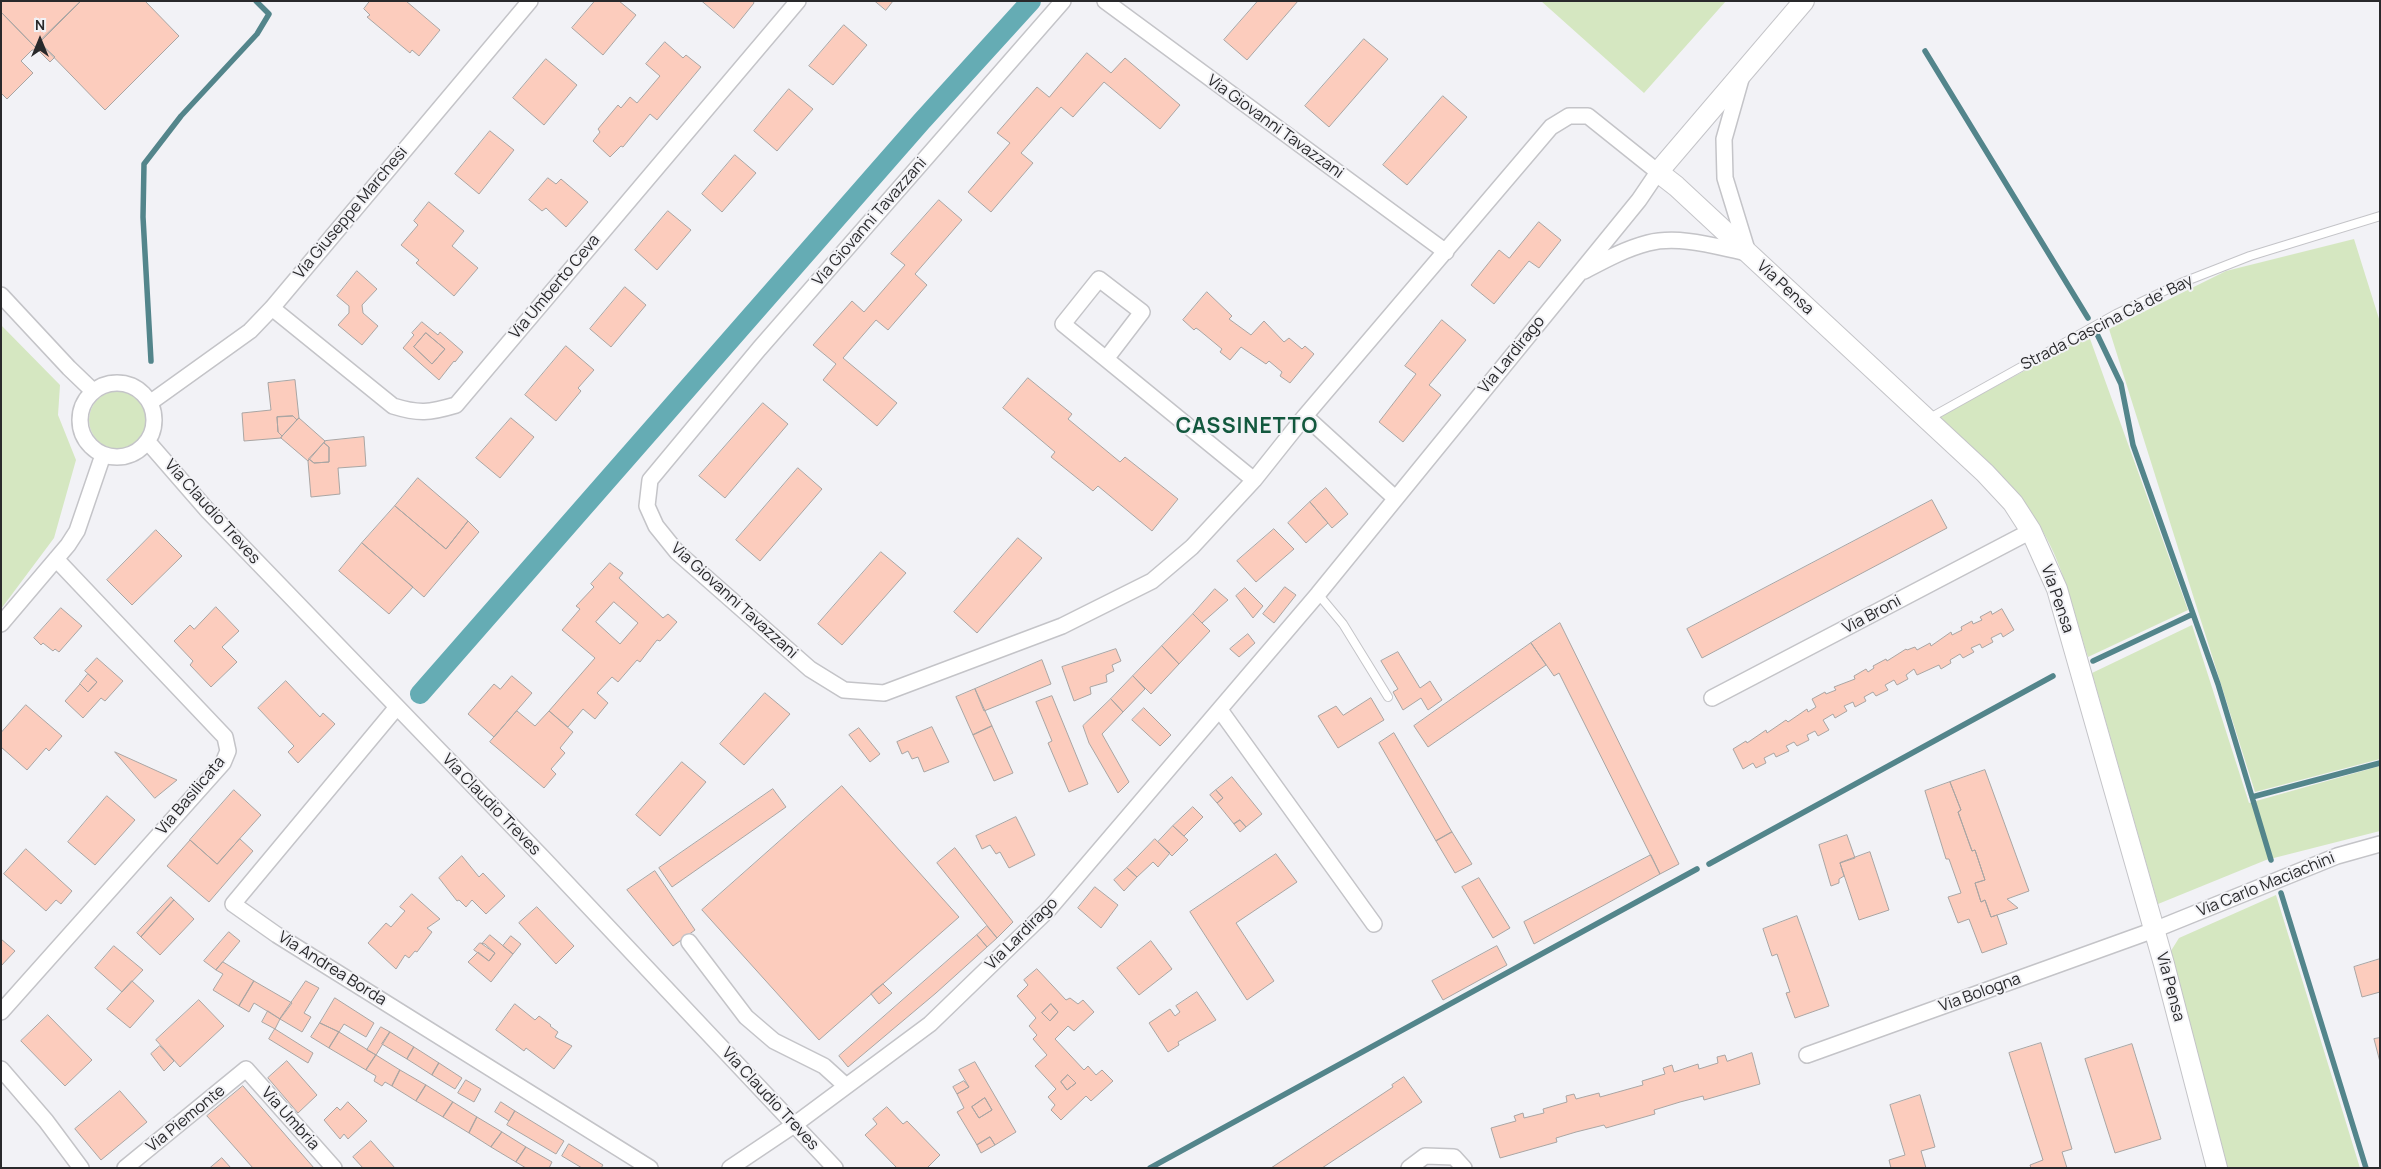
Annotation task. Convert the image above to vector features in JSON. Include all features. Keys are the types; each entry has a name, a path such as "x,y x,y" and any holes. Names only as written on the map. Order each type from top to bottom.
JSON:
{"street":[{"name":"Via Giuseppe Marchesi","path":"151,402 250,331 272,308 530,1"},
{"name":"Via Umberto Ceva","path":"272,308 393,406 415,413 439,410 456,405 798,1"},
{"name":"Via Giovanni Tavazzani","path":"1063,1 759,349 650,480 647,506 656,526 677,552 810,669 844,690 884,693 1062,626 1152,581 1192,547 1254,480 1305,416 1551,127 1569,116 1588,116 1658,172"},
{"name":"Via Giovanni Tavazzani","path":"1105,1 1446,252"},
{"name":"Via Lardirago","path":"730,1168 794,1125 930,1024 1050,908 1318,594 1639,200 1658,172 1804,1"},
{"path":"1578,274 1616,254 1650,242 1687,241 1748,254 1725,178 1724,139 1733,102 1744,71"},
{"name":"Via Pensa","path":"1658,172 1985,474 2013,503 2031,531 2057,589 2154,930 2217,1168"},
{"path":"1106,359 1142,312 1099,278 1063,324 1254,480"},
{"path":"1,295 93,391"},
{"path":"111,384 131,386 142,392 151,402 155,422 148,442 139,451 128,456 115,458 103,455 90,446 82,433 80,418 83,403 93,391 111,384"},
{"path":"1305,416 1396,498"},
{"name":"Via Claudio Treves","path":"148,442 208,511 543,858 835,1168"},
{"path":"1,624 77,531 103,455"},
{"name":"Via Broni","path":"1712,698 2031,531"},
{"name":"Via Basilicata","path":"1,1012 223,763 228,751 225,737 56,559"},
{"name":"Via Andrea Borda","path":"397,707 233,904 277,935 650,1168"},
{"path":"1220,710 1374,924"},
{"name":"Via Carlo Maciachini","path":"2154,930 2337,856 2380,844"},
{"name":"Via Bologna","path":"1806,1056 2154,930"},
{"path":"690,942 746,1017 774,1041 824,1066 846,1086"},
{"name":"Via Piemonte","path":"125,1168 246,1069"},
{"name":"Via Umbria","path":"246,1069 334,1168"},
{"path":"1,1070 46,1121 80,1168"},
{"path":"1408,1168 1426,1156 1454,1157 1464,1168"}],"lane":[{"name":"Strada Cascina Cà de' Bay","path":"1927,420 2116,314 2180,283 2250,256 2380,216"},
{"path":"1318,594 1343,624 1388,697"}],"green space":[{"path":"1541,1 1726,1 1644,93"},
{"path":"2354,239 2380,322 2380,759 2255,792 2109,329 2226,271"},
{"path":"1,325 60,385 58,415 76,460 54,538 1,609"},
{"path":"2089,336 2188,610 2088,657 2061,570 2037,522 2027,507 2003,480 1937,418"},
{"path":"118,391 134,396 142,404 147,420 142,436 134,444 118,449 102,444 94,436 89,420 94,404 102,396"},
{"path":"2192,625 2249,803 2380,766 2380,831 2266,860 2158,904 2092,673"},
{"path":"2276,895 2360,1168 2225,1168 2169,954 2179,938"}],"building":[{"path":"1,1 81,1 35,47 1,12"},
{"path":"81,1 145,1 179,36 105,110 39,42"},
{"path":"370,1 406,1 440,30 419,56 412,50 410,53 367,17 370,15 364,9"},
{"path":"595,1 619,1 636,15 603,55 572,28"},
{"path":"702,1 753,1 754,3 734,28"},
{"path":"875,1 893,1 886,10"},
{"path":"1258,1 1298,1 1247,60 1224,40"},
{"path":"1,12 35,47 39,42 55,57 50,62 38,50 32,50 21,61 33,73 7,99 1,93"},
{"path":"844,25 867,45 833,85 809,66"},
{"path":"1364,39 1388,59 1329,127 1305,106"},
{"path":"665,42 683,58 686,55 701,67 657,120 650,114 623,147 621,146 610,157 593,141 600,132 598,129 618,105 621,108 630,97 637,103 660,76 646,64"},
{"path":"1087,53 1111,73 1125,58 1180,105 1160,129 1104,82 1073,117 1061,107 1021,153 1033,163 991,212 968,192 1010,143 997,133 1037,87 1049,97"},
{"path":"546,59 577,85 544,125 513,98"},
{"path":"789,89 813,109 777,151 754,131"},
{"path":"1443,96 1467,117 1407,185 1383,165"},
{"path":"490,131 514,150 479,194 455,174"},
{"path":"735,155 756,173 722,212 702,194"},
{"path":"548,178 556,184 561,179 588,202 566,227 546,208 542,211 529,200"},
{"path":"939,200 962,220 915,274 927,285 888,330 876,320 843,358 897,403 877,426 823,380 836,364 813,345 852,301 864,312 905,265 891,254"},
{"path":"429,202 464,231 452,246 478,268 454,296 416,263 419,260 401,245 418,225 414,221"},
{"path":"668,211 691,230 657,270 635,250"},
{"path":"1539,222 1561,240 1539,268 1529,261 1494,304 1471,285 1499,250 1509,258"},
{"path":"357,271 377,289 362,305 363,313 378,326 362,345 338,325 349,313 349,306 337,296"},
{"path":"625,287 646,305 611,347 590,329"},
{"path":"1207,292 1232,316 1229,319 1251,335 1264,321 1284,342 1289,338 1302,349 1305,346 1314,354 1290,383 1280,376 1282,372 1269,361 1266,364 1241,347 1230,360 1220,352 1222,349 1199,330 1196,328 1194,330 1183,320"},
{"path":"1442,320 1466,340 1429,385 1441,395 1403,442 1379,422 1416,374 1405,366"},
{"path":"422,322 438,335 440,332 463,352 439,380 403,348 414,335 412,333","holes":["426,333 445,349 432,364 414,347"]},
{"path":"426,333 445,349 432,364 414,347"},
{"path":"566,346 594,370 578,388 581,391 556,421 525,395"},
{"path":"1028,378 1072,414 1068,419 1120,462 1125,457 1178,499 1152,531 1098,486 1093,491 1051,457 1055,452 1003,408"},
{"path":"295,380 299,418 297,420 293,416 277,417 278,432 282,436 281,438 244,441 242,413 271,410 268,383"},
{"path":"763,403 788,424 725,498 699,476"},
{"path":"293,416 297,420 282,436 278,432 277,417"},
{"path":"299,418 325,441 308,461 281,438"},
{"path":"511,418 534,437 500,478 476,458"},
{"path":"364,437 366,466 338,468 340,494 311,497 309,459 314,463 329,462 329,447 324,443 325,441"},
{"path":"324,443 329,447 329,462 314,463 309,459"},
{"path":"798,468 822,489 760,561 736,540"},
{"path":"418,478 468,521 446,549 395,506"},
{"path":"1326,488 1348,514 1332,528 1310,502"},
{"path":"1932,500 1947,528 1702,658 1687,629"},
{"path":"1310,502 1328,523 1306,543 1288,523"},
{"path":"395,506 446,549 468,521 479,532 424,597 362,543"},
{"path":"1274,529 1294,549 1256,582 1237,561"},
{"path":"156,530 182,556 132,605 107,580"},
{"path":"1018,538 1042,558 977,633 954,612"},
{"path":"362,543 413,587 389,614 339,571"},
{"path":"881,552 906,573 842,645 818,624"},
{"path":"610,563 623,573 619,578 663,618 668,614 677,622 660,641 657,640 640,662 637,660 618,682 612,677 597,693 608,703 595,719 583,709 568,727 549,711 595,658 562,630 580,609 576,606 594,587 591,584","holes":["614,602 638,623 620,644 596,622"]},
{"path":"1285,587 1296,595 1274,623 1263,614"},
{"path":"1245,588 1263,606 1253,618 1236,596"},
{"path":"1215,589 1228,600 1202,623 1193,614"},
{"path":"216,607 239,631 222,647 237,662 211,687 190,665 193,661 174,641 190,625 194,629"},
{"path":"61,608 82,626 59,652 55,649 53,651 43,643 41,645 34,638"},
{"path":"2002,609 2014,630 2003,637 2001,633 1991,638 1993,642 1982,648 1980,644 1971,648 1974,652 1963,658 1960,654 1941,669 1939,665 1917,675 1914,669 1906,675 1908,679 1897,685 1894,680 1885,685 1888,690 1876,696 1873,692 1864,697 1866,701 1855,707 1853,702 1844,706 1847,711 1835,718 1833,714 1823,720 1829,730 1818,736 1815,731 1807,735 1809,740 1797,746 1794,742 1786,746 1789,751 1776,757 1774,753 1764,758 1766,763 1756,768 1753,763 1743,769 1733,749 1746,741 1747,743 1766,730 1767,733 1786,720 1788,722 1807,709 1808,712 1816,707 1812,699 1825,692 1826,694 1836,690 1834,687 1855,679 1854,676 1866,669 1868,672 1874,668 1873,666 1886,659 1887,661 1906,649 1915,647 1917,650 1930,643 1931,646 1951,632 1952,635 1962,630 1961,627 1972,621 1973,624 1982,620 1980,617 1991,611 1992,614"},
{"path":"1193,614 1210,631 1179,664 1162,646"},
{"path":"1560,623 1679,864 1660,874 1559,673 1554,676 1531,643"},
{"path":"1248,634 1255,643 1239,657 1230,649"},
{"path":"1531,643 1546,665 1428,747 1414,726"},
{"path":"1162,646 1179,664 1151,694 1133,676"},
{"path":"1116,649 1121,661 1112,665 1114,671 1106,675 1107,682 1090,687 1091,694 1074,701 1062,667"},
{"path":"1398,652 1420,688 1430,681 1442,700 1428,710 1421,698 1403,710 1393,692 1398,689 1381,661"},
{"path":"97,658 123,681 105,701 101,698 83,718 65,701 80,684 88,692 97,682 85,671"},
{"path":"1042,660 1051,684 984,711 975,689"},
{"path":"88,674 97,682 88,692 80,684"},
{"path":"512,676 532,693 494,737 468,714 494,684 500,689"},
{"path":"1133,676 1145,689 1123,712 1111,699"},
{"path":"286,681 320,717 323,713 335,724 298,763 288,752 294,746 258,708"},
{"path":"975,689 992,726 973,735 956,697"},
{"path":"765,693 790,714 744,765 720,744"},
{"path":"1052,696 1088,784 1069,792 1048,743 1052,741 1036,702"},
{"path":"1371,698 1384,720 1338,748 1318,716 1336,706 1343,715"},
{"path":"1111,699 1123,712 1102,734 1129,782 1118,793 1089,743 1083,726"},
{"path":"26,705 62,736 49,751 46,748 27,770 1,747 1,733"},
{"path":"1144,708 1171,735 1160,746 1132,720"},
{"path":"517,711 535,726 549,711 573,732 560,748 565,753 551,769 556,774 544,788 490,742"},
{"path":"992,726 1013,773 994,781 973,735"},
{"path":"932,727 949,762 924,772 918,757 912,759 908,751 902,754 897,742"},
{"path":"859,728 880,754 870,762 849,735"},
{"path":"1394,733 1452,832 1436,841 1379,743"},
{"path":"115,752 177,780 155,798"},
{"path":"682,762 706,782 660,836 636,815"},
{"path":"1985,770 2029,891 2007,899 2018,908 1991,917 1985,900 1981,902 1975,883 1985,880 1975,850 1972,851 1958,812 1961,810 1950,782"},
{"path":"1232,777 1262,814 1246,827 1240,820 1234,824 1217,803 1223,798 1216,790"},
{"path":"1950,782 1961,810 1958,812 1972,851 1975,850 1985,880 1975,883 1981,902 1985,900 1991,917 1997,915 2007,944 1982,953 1969,919 1958,923 1948,897 1961,893 1949,859 1946,859 1925,791"},
{"path":"842,786 959,917 819,1040 702,910"},
{"path":"773,789 786,807 672,887 659,868"},
{"path":"234,790 261,815 217,864 190,840"},
{"path":"1216,790 1223,798 1217,803 1210,795"},
{"path":"107,796 135,820 95,865 68,842"},
{"path":"1193,807 1203,817 1184,836 1173,826"},
{"path":"1016,817 1035,855 1009,868 1000,852 996,854 990,845 982,849 976,836"},
{"path":"1240,820 1246,827 1240,832 1234,824"},
{"path":"1173,826 1188,840 1172,856 1158,842"},
{"path":"1452,832 1472,864 1455,873 1436,841"},
{"path":"1847,835 1855,858 1840,863 1844,876 1839,879 1839,883 1831,886 1819,845"},
{"path":"240,839 253,851 209,902 167,866 190,840 217,864"},
{"path":"1155,839 1170,853 1158,867 1153,862 1137,877 1127,868"},
{"path":"955,848 1013,922 997,938 937,863"},
{"path":"26,849 72,891 61,904 56,900 46,911 4,874"},
{"path":"1870,852 1889,910 1859,920 1840,863"},
{"path":"1276,854 1297,882 1236,923 1274,981 1247,1000 1190,912"},
{"path":"1651,855 1660,874 1534,944 1524,922"},
{"path":"462,856 479,877 483,873 505,896 486,914 472,900 466,907 459,900 457,901 439,878"},
{"path":"1127,868 1137,877 1124,891 1114,880"},
{"path":"655,871 695,930 673,946 627,890"},
{"path":"1479,878 1510,928 1493,938 1462,887"},
{"path":"1095,887 1118,905 1101,928 1078,908"},
{"path":"412,894 440,919 427,928 432,932 417,952 415,951 409,958 405,955 396,969 368,943 386,923 391,927 405,911 400,907"},
{"path":"171,897 174,900 141,937 137,933"},
{"path":"174,900 194,919 160,955 141,937"},
{"path":"537,907 574,946 556,964 519,923"},
{"path":"1797,916 1829,1006 1795,1018 1786,993 1790,992 1777,954 1772,956 1763,929"},
{"path":"987,926 997,938 987,947 977,935"},
{"path":"229,932 240,941 216,970 204,961"},
{"path":"490,935 513,954 491,982 468,962 478,952 489,961 495,953 482,944"},
{"path":"977,935 987,947 848,1067 839,1056"},
{"path":"511,936 521,944 513,954 503,946"},
{"path":"1,939 15,951 1,966"},
{"path":"1151,941 1172,969 1139,995 1117,968"},
{"path":"480,943 485,944 495,953 489,961 474,950"},
{"path":"114,946 143,970 122,992 95,968"},
{"path":"1497,946 1507,965 1443,1000 1432,981"},
{"path":"2380,959 2380,992 2362,997 2354,967"},
{"path":"223,962 254,981 239,1006 213,990 223,974 216,970"},
{"path":"1037,969 1066,1000 1070,998 1078,1004 1083,1000 1094,1012 1074,1031 1068,1026 1055,1039 1084,1070 1088,1066 1096,1075 1102,1070 1113,1081 1091,1101 1086,1096 1061,1120 1051,1110 1055,1105 1048,1097 1056,1089 1035,1066 1047,1055 1033,1039 1037,1035 1029,1026 1036,1018 1017,996 1028,985 1024,980","holes":["1051,1004 1058,1012 1050,1021 1042,1013","1068,1075 1076,1083 1067,1090 1061,1082"]},
{"path":"132,981 154,1001 130,1028 107,1009"},
{"path":"254,981 292,1003 280,1019 254,1003 249,1012 239,1006"},
{"path":"306,981 319,988 304,1013 311,1017 302,1032 280,1019"},
{"path":"883,984 892,993 879,1004 871,994"},
{"path":"1197,992 1216,1020 1178,1042 1179,1045 1168,1052 1149,1023 1170,1009 1175,1016 1180,1012 1176,1006"},
{"path":"335,998 374,1023 366,1037 344,1024 339,1032 320,1023"},
{"path":"199,1000 224,1026 180,1067 156,1040"},
{"path":"515,1004 535,1020 539,1016 558,1032 555,1037 572,1046 554,1069 526,1048 524,1051 496,1030"},
{"path":"1051,1004 1058,1012 1050,1021 1042,1013"},
{"path":"268,1011 280,1019 275,1029 262,1022"},
{"path":"48,1015 92,1060 65,1086 21,1041"},
{"path":"320,1023 339,1032 329,1048 311,1037"},
{"path":"381,1027 390,1032 376,1055 367,1050"},
{"path":"275,1029 313,1053 308,1063 269,1039"},
{"path":"339,1032 376,1055 366,1070 329,1048"},
{"path":"390,1032 414,1047 407,1059 382,1044"},
{"path":"2380,1038 2380,1062 2374,1039"},
{"path":"2041,1043 2072,1149 2062,1152 2067,1168 2031,1168 2030,1165 2043,1160 2009,1053"},
{"path":"2132,1044 2161,1139 2115,1153 2085,1059"},
{"path":"160,1046 174,1061 164,1071 151,1054"},
{"path":"414,1047 439,1063 432,1075 407,1059"},
{"path":"1752,1053 1760,1084 1704,1100 1703,1096 1680,1102 1654,1110 1655,1114 1606,1128 1604,1125 1576,1132 1556,1138 1557,1142 1500,1158 1491,1128 1516,1121 1514,1116 1523,1113 1524,1118 1544,1113 1543,1109 1567,1102 1566,1096 1574,1094 1576,1099 1599,1093 1600,1097 1643,1085 1642,1081 1665,1074 1663,1068 1672,1065 1674,1072 1698,1064 1699,1069 1718,1063 1717,1057 1725,1055 1727,1061"},
{"path":"376,1055 400,1070 392,1086 385,1082 382,1086 374,1081 376,1076 366,1070"},
{"path":"287,1061 317,1095 298,1113 268,1078"},
{"path":"975,1062 1016,1132 995,1145 990,1137 977,1145 957,1112 964,1108 957,1094 969,1087 959,1070","holes":["985,1098 992,1110 979,1118 972,1107"]},
{"path":"439,1063 462,1078 455,1089 432,1075"},
{"path":"400,1070 426,1085 416,1101 392,1086"},
{"path":"1068,1075 1076,1083 1067,1090 1061,1082"},
{"path":"1404,1077 1422,1102 1322,1168 1271,1168 1393,1087 1392,1085"},
{"path":"466,1080 481,1089 474,1102 458,1093"},
{"path":"964,1081 969,1087 957,1094 953,1087"},
{"path":"426,1085 453,1102 443,1117 416,1101"},
{"path":"243,1086 314,1168 253,1168 207,1116"},
{"path":"120,1091 147,1122 101,1160 75,1129"},
{"path":"1920,1095 1935,1147 1921,1151 1926,1168 1891,1168 1889,1160 1905,1155 1890,1105"},
{"path":"985,1098 992,1110 979,1118 972,1107"},
{"path":"348,1102 367,1121 348,1139 344,1134 340,1139 324,1120 337,1107 340,1110"},
{"path":"453,1102 477,1117 469,1133 443,1117"},
{"path":"501,1102 515,1111 509,1121 495,1112"},
{"path":"887,1107 903,1124 907,1121 940,1155 927,1168 897,1168 865,1135 877,1124 873,1119"},
{"path":"515,1111 564,1141 556,1154 507,1125"},
{"path":"477,1117 502,1132 491,1147 469,1133"},
{"path":"502,1132 526,1147 516,1162 491,1147"},
{"path":"990,1137 995,1145 981,1153 977,1145"},
{"path":"371,1141 395,1168 363,1168 353,1157"},
{"path":"569,1144 603,1165 601,1168 582,1168 562,1156"},
{"path":"526,1147 552,1162 549,1168 526,1168 516,1162"},
{"path":"222,1158 231,1168 210,1168"}],"waterway":[{"path":"151,361 143,217 144,164 181,116 257,34 269,14 256,1"},
{"path":"420,694 921,122 1031,1"},
{"path":"1925,51 2088,318"},
{"path":"2097,334 2121,384 2133,445 2218,684 2271,860"},
{"path":"2093,661 2193,614"},
{"path":"1709,864 2053,676"},
{"path":"2252,797 2380,763"},
{"path":"1150,1168 1697,869"},
{"path":"2281,893 2366,1168"}],"district":[{"name":"CASSINETTO","path":"1247,427"}]}
